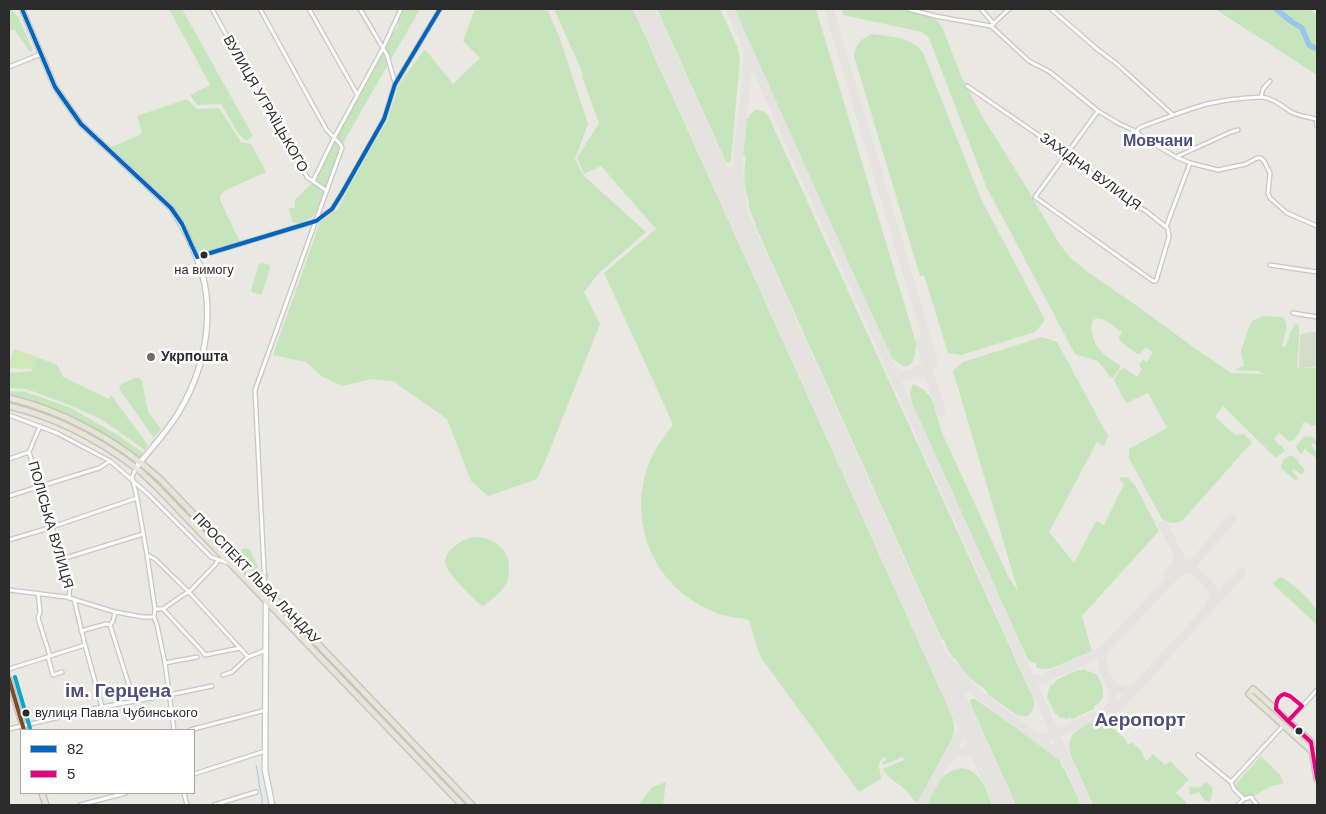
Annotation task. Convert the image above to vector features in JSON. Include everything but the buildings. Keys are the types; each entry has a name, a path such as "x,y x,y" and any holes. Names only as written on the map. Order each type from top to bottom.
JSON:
{"main road":[{"name":"ПРОСПЕКТ ЛЬВА ЛАНДАУ","path":"9,398 38,406 90,429 141,462 160,479 472,805"},
{"name":"ПРОСПЕКТ ЛЬВА ЛАНДАУ","path":"9,406 36,414 88,436 136,468 156,486 462,805"},
{"path":"256,580 261,580 264,576"},
{"path":"265,589 266,602"},
{"path":"308,645 313,640"},
{"path":"9,679 24,728"},
{"path":"1314,753 1249,694 1253,689 1312,742 1314,753 1317,779"}],"street":[{"path":"22,9 55,86 81,124 171,208 182,224 197,256 206,290 206,333 200,369 194,385 180,412 136,468 133,475 155,609 154,617 165,663 174,729"},
{"name":"ВУЛИЦЯ УГРАЇЦЬКОГО","path":"214,9 276,125 307,177 327,191"},
{"path":"260,9 326,129 342,148 255,390 265,589"},
{"path":"309,9 357,94"},
{"path":"360,9 387,55 395,84"},
{"path":"312,181 383,48 401,9"},
{"path":"197,256 316,221 332,209 384,119 395,84 440,9"},
{"path":"908,9 935,16 992,25"},
{"path":"981,9 992,25 1030,61 1050,72 1098,111 1137,132 1142,137 1176,157 1190,163 1218,170 1246,164 1261,158 1270,173 1268,193 1270,198 1287,213 1317,226"},
{"path":"992,25 1010,9"},
{"path":"1052,9 1173,115"},
{"path":"9,67 41,54"},
{"path":"1261,96 1262,89 1270,81"},
{"name":"ЗАХІДНА ВУЛИЦЯ","path":"967,86 1066,154 1166,227"},
{"path":"1137,132 1141,127 1207,104 1261,96 1279,103 1301,116 1317,117 1317,126"},
{"path":"1098,111 1035,197 1153,281 1156,280 1169,236 1166,227 1190,163"},
{"path":"1176,157 1238,130"},
{"path":"1270,265 1317,272"},
{"path":"1293,313 1317,317"},
{"path":"9,415 40,426 84,446 110,461 133,480 211,557 229,563"},
{"path":"9,459 29,452 40,426"},
{"name":"ПОЛІСЬКА ВУЛИЦЯ","path":"29,452 70,586 69,598"},
{"path":"9,496 99,468 110,461"},
{"path":"9,540 137,498"},
{"path":"62,559 143,534"},
{"path":"147,555 155,559 189,592 248,657"},
{"path":"155,609 162,608 189,592 218,560"},
{"path":"9,590 69,598 115,612 154,617"},
{"path":"38,593 40,612 38,618 54,675 62,672"},
{"name":"ПОЛІСЬКА ВУЛИЦЯ","path":"74,599 102,707"},
{"path":"266,602 265,770 272,805"},
{"path":"162,608 205,655 240,648"},
{"path":"110,625 115,612"},
{"path":"81,631 106,624 110,625"},
{"path":"110,625 134,701"},
{"path":"9,669 85,645"},
{"path":"223,674 232,672 248,657 266,650"},
{"path":"165,663 197,657"},
{"path":"9,729 24,728 102,707 169,696 212,686"},
{"path":"1231,782 1317,690"},
{"path":"194,729 266,710"},
{"path":"195,774 265,751"},
{"path":"1198,755 1231,782 1234,789 1244,799"},
{"path":"214,805 256,792"},
{"path":"80,805 122,794"},
{"path":"1238,805 1244,799 1251,797 1258,805"}],"green space":[{"path":"9,9 18,17 33,50 30,52 14,29 10,31 9,29"},
{"path":"169,9 182,9 253,136 246,141 238,133 221,104 197,105 190,95 210,85"},
{"path":"404,9 420,9 339,150 318,208 312,217 301,223 293,223 290,208 295,208 295,200 312,183 370,74 374,70 394,31 399,26 397,21"},
{"path":"475,9 547,9 559,36 588,124 575,159 583,175 646,232 598,274 584,292 600,324 537,479 488,496 471,481 447,419 393,381 371,379 342,386 321,376 306,362 273,355 320,222 338,209 387,121 399,84 425,49 453,84 480,58 463,41"},
{"path":"554,9 633,9 953,718 954,732 952,739 917,803 883,769 904,760 903,757 883,765 882,762 887,760 885,757 881,758 879,766 881,779 859,792 762,659 749,620 730,617 702,606 684,595 669,581 657,564 643,527 641,507 643,486 653,455 673,424 604,273 656,229 601,166 584,174 577,158 599,123 582,77 583,74"},
{"path":"657,9 720,9 738,48 740,58 731,160 729,163 726,162"},
{"path":"732,9 816,9 916,343 913,361 908,366 898,363 892,358"},
{"path":"842,9 903,9 930,16 938,21 943,29 961,76 982,116 1060,245 1071,258 1089,273 1196,349 1231,373 1264,374 1258,371 1234,370 1244,366 1241,351 1252,321 1263,316 1283,317 1286,328 1282,348 1286,346 1295,324 1299,325 1297,368 1317,368 1317,424 1312,426 1306,422 1303,423 1294,440 1288,441 1279,432 1274,439 1285,451 1276,458 1223,406 1215,417 1235,435 1244,434 1252,442 1183,520 1172,523 1162,519 1129,458 1129,449 1167,428 1148,393 1126,403 1114,380 1120,370 1124,368 1137,377 1142,369 1139,366 1143,359 1147,362 1153,352 1146,347 1140,354 1137,354 1120,341 1119,337 1122,332 1105,320 1096,319 1093,321 1092,329 1099,349 1121,366 1114,377 1110,377 1098,361 1075,354 986,186 929,38 922,32 843,15"},
{"path":"1215,9 1310,9 1317,16 1317,75"},
{"path":"873,34 907,41 923,53 981,199 1044,318 1043,323 1035,332 961,355 948,353 924,275 920,276 854,56 860,42"},
{"path":"187,99 197,109 219,108 241,142 251,144 266,172 224,191 220,196 240,242 200,255 173,205 111,147 140,135 142,131 137,116"},
{"path":"754,110 765,112 768,115 1034,700 1031,714 1029,715 1017,715 987,694 988,692 961,668 949,652 944,640 942,640 750,211 744,173 746,156 743,155 747,118 749,118"},
{"path":"259,264 269,265 270,268 262,294 260,295 251,290"},
{"path":"1317,329 1317,367 1299,368 1300,335 1316,332"},
{"path":"1042,337 1057,342 1108,436 1104,446 1097,442 1049,532 1074,563 1096,521 1104,525 1124,484 1119,479 1122,477 1128,478 1135,485 1158,529 1158,532 1082,616 1092,651 1049,669 1037,668 1035,662 1032,663 1028,660 912,403 910,393 913,384 923,389 932,399 942,433 1009,578 1018,591 953,371 963,362"},
{"path":"14,349 37,357 33,369 9,368"},
{"path":"37,357 57,365 63,377 109,399 111,395 148,445 145,450 101,419 27,389 9,388 9,373 32,371"},
{"path":"138,377 142,381 148,412 161,429 154,438 119,389 121,384"},
{"path":"9,391 26,392 71,408 119,436 143,453 139,459 92,429 9,396"},
{"path":"1305,436 1314,437 1317,442 1317,446 1314,443 1311,445 1317,452 1316,458 1305,449 1301,454 1297,450 1296,446"},
{"path":"1288,456 1293,456 1299,461 1298,463 1305,471 1300,474 1294,469 1292,471 1298,478 1296,481 1281,467 1283,460"},
{"path":"476,537 495,542 504,550 509,562 507,582 499,593 483,606 455,579 445,563 447,554 452,548 463,541"},
{"path":"242,549 250,550 262,576 259,579 237,558"},
{"path":"1280,577 1296,587 1312,603 1317,613 1317,625 1273,584"},
{"path":"316,646 468,805 461,800"},
{"path":"1084,669 1088,672 1091,671 1092,674 1095,673 1101,682 1103,696 1101,700 1094,706 1094,709 1074,718 1059,717 1058,714 1055,714 1047,697 1051,685 1056,680"},
{"path":"971,699 975,699 1056,757 1060,761 1062,768 1064,768 1081,805 1016,805 970,703"},
{"path":"1094,722 1107,723 1125,739 1127,744 1133,743 1142,752 1147,761 1153,754 1165,765 1170,761 1189,780 1176,793 1187,805 1093,805 1069,751 1069,745 1072,736 1076,732"},
{"path":"1261,756 1280,775 1284,783 1269,787 1252,797 1250,795 1244,798 1234,786"},
{"path":"963,768 975,773 979,778 992,805 927,805 940,780 949,772"},
{"path":"666,782 663,805 639,804 652,787"},
{"path":"1205,782 1213,789 1210,802 1204,800 1199,792 1190,795 1189,787 1199,788"}],"waterway":[{"path":"1276,9 1302,28 1309,45 1317,49"},
{"path":"256,765 262,805"}],"taxiway":[{"path":"730,9 1087,805"},
{"path":"829,9 934,363 908,375 898,376 892,370"},
{"path":"748,52 738,161 744,213 754,251"},
{"path":"717,168 723,173 729,174 734,172 738,165"},
{"path":"920,341 929,371"},
{"path":"917,372 926,373 930,377 941,411"},
{"path":"1028,675 1034,680 1042,679 1102,652 1178,572 1193,564 1232,518"},
{"path":"1163,525 1180,557"},
{"path":"1167,574 1178,563 1178,554"},
{"path":"1186,563 1212,588 1214,596 1211,603"},
{"path":"1108,680 1121,690 1137,687 1242,572"},
{"path":"917,612 943,656 963,679 984,699 1064,758"},
{"path":"1105,650 1102,657 1103,665 1113,696 1112,703 1107,710"},
{"path":"958,703 958,697 962,691 970,688 976,691"},
{"path":"1036,736 1042,738 1049,737 1119,706 1134,690"},
{"path":"921,805 962,732 964,716"},
{"path":"948,759 961,752 974,754 983,759"}],"runway":[{"path":"645,9 1004,805"}],"transit line":[{"name":"82","path":"22,9 55,87 81,124 171,208 182,224 197,257 316,221 332,209 384,119 395,84 440,9"},
{"path":"15,677 30,728"},
{"path":"9,679 24,729"},
{"name":"5","path":"1284,694 1290,696 1302,706 1288,721 1276,709 1277,700 1284,694"},
{"name":"5","path":"1288,721 1311,742 1317,779"}],"place":[{"name":"на вимогу","path":"204,255"},
{"name":"Укрпошта","path":"151,357"},
{"name":"вулиця Павла Чубинського","path":"26,713"}],"district":[{"name":"Мовчани","path":"1158,142"},
{"name":"ім. Герцена","path":"118,692"},
{"name":"Аеропорт","path":"1140,721"}]}
